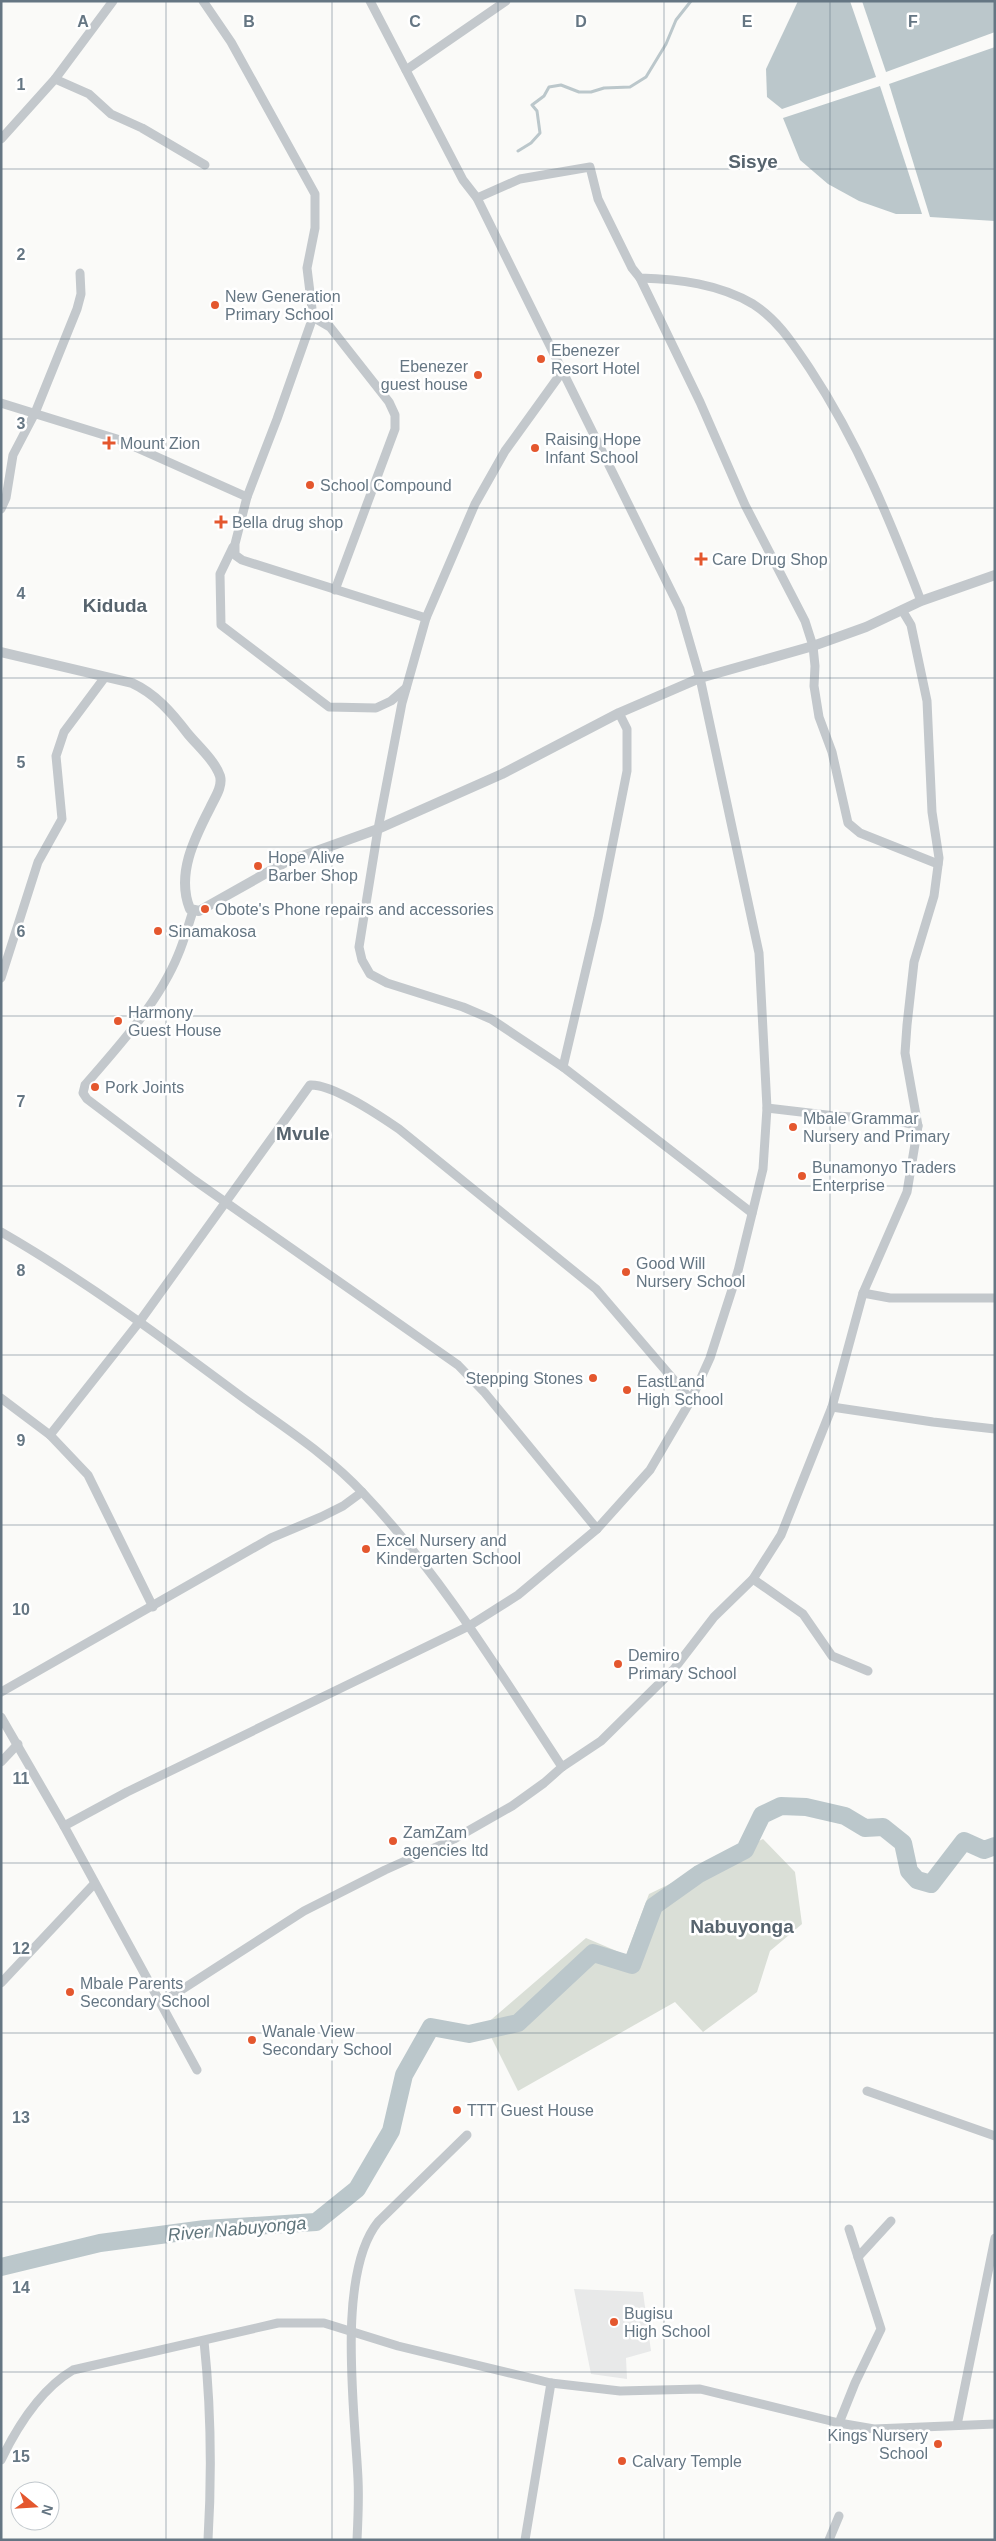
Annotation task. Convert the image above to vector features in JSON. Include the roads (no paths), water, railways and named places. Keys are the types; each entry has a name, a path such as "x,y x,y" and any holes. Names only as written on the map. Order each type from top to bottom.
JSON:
{"street":[{"path":"1,139 55,79 113,1"},
{"path":"203,1 231,42 314,194 315,228 308,268 313,316 278,419 247,497 235,544 220,574 221,625 329,707 376,708 391,701 406,688"},
{"path":"64,1826 127,1792 469,1626 518,1596 597,1529 650,1470 691,1400 710,1358 738,1271 763,1169 767,1108 759,953 700,678 680,609 477,198 463,180 370,1"},
{"path":"406,70 506,1"},
{"path":"55,79 90,94 111,114 142,128 205,165"},
{"path":"477,198 520,178 590,167 598,199 632,268 640,278 700,402 745,505 805,621 813,646 814,686 819,717 832,752 848,823 860,833 938,864"},
{"path":"1,509 6,498 13,455 35,413 77,309 81,294 80,273"},
{"path":"640,278 697,282 732,294 753,305 781,326 837,410 856,445 888,513 921,601"},
{"path":"313,316 330,327 389,402 395,415 394,429 336,590"},
{"path":"562,372 505,451 475,504 426,618 406,688 378,829 359,947 362,960 370,974 387,983 463,1007 491,1019 563,1067 752,1213"},
{"path":"1,403 118,439 247,497"},
{"path":"235,544 235,555 242,560 426,618"},
{"path":"192,911 199,911 286,862 378,829 502,774 619,713 700,678 813,646 866,626 921,601 995,575"},
{"path":"161,2003 304,1911 454,1838 512,1806 544,1783 562,1767 601,1741 674,1669 714,1617 753,1580 782,1534 832,1407 863,1293 907,1192 918,1126 905,1053 907,1025 914,962 930,913 938,864 932,812 927,701 911,625 902,610"},
{"path":"1,652 132,683 154,696 171,712 220,777 218,792 188,856 185,885 187,901 192,911 178,956 162,985 118,1047 85,1085 83,1092 87,1099 226,1202 458,1365 485,1393 597,1529"},
{"path":"1,978 38,862 62,819 63,809 56,756 64,732 105,677"},
{"path":"563,1067 598,918 627,770 629,751 627,729 619,713"},
{"path":"50,1435 140,1321 310,1085 320,1086 366,1107 399,1129 596,1288 691,1400"},
{"path":"767,1108 835,1116 890,1119 918,1126"},
{"path":"1,1232 59,1266 140,1321 328,1460 362,1492 434,1576 562,1767"},
{"path":"863,1293 890,1298 995,1298"},
{"path":"1,1398 50,1435 88,1475 153,1607"},
{"path":"832,1407 995,1429"},
{"path":"1,1692 271,1538 343,1506 362,1492"},
{"path":"753,1580 803,1614 832,1656 868,1671"},
{"path":"1,1717 64,1826 196,2070"},
{"path":"1,1762 18,1744"},
{"path":"1,1983 94,1884"},
{"path":"867,2091 995,2136"},
{"path":"357,2540 358,2481 351,2330 362,2254 370,2232 467,2135"},
{"path":"858,2258 891,2221"},
{"path":"839,2424 855,2382 881,2329 849,2229"},
{"path":"957,2424 995,2238"},
{"path":"1,2460 29,2414 61,2377 85,2366 278,2323 324,2324 351,2330 398,2346 551,2383 620,2391 700,2389 839,2424 891,2430 957,2424 995,2424"},
{"path":"204,2341 210,2395 211,2469 208,2540"},
{"path":"525,2540 551,2383"},
{"path":"829,2540 839,2516"}],"waterway":[{"path":"518,151 531,143 540,133 537,111 532,105 544,96 549,87 561,85 579,92 591,92 604,88 630,87 646,77 666,44 676,20 691,1"},
{"name":"River Nabuyonga","path":"1,2267 100,2243 205,2229 316,2222 357,2189 391,2131 404,2075 431,2027 469,2034 518,2023 593,1953 632,1965 654,1906 699,1874 745,1850 762,1815 781,1806 806,1807 845,1816 865,1828 883,1827 903,1843 909,1871 917,1880 931,1884 964,1841 984,1850 995,1846"}],"place":[{"name":"New Generation Primary School","path":"215,305"},
{"name":"Ebenezer Resort Hotel","path":"541,359"},
{"name":"Ebenezer guest house","path":"478,375"},
{"name":"Mount Zion","path":"109,443"},
{"name":"Raising Hope Infant School","path":"535,448"},
{"name":"School Compound","path":"310,485"},
{"name":"Bella drug shop","path":"221,522"},
{"name":"Care Drug Shop","path":"701,559"},
{"name":"Hope Alive Barber Shop","path":"258,866"},
{"name":"Obote's Phone repairs and accessories","path":"205,909"},
{"name":"Sinamakosa","path":"158,931"},
{"name":"Harmony Guest House","path":"118,1021"},
{"name":"Pork Joints","path":"95,1087"},
{"name":"Mbale Grammar Nursery and Primary","path":"793,1127"},
{"name":"Bunamonyo Traders Enterprise","path":"802,1176"},
{"name":"Good Will Nursery School","path":"626,1272"},
{"name":"Stepping Stones","path":"593,1378"},
{"name":"EastLand High School","path":"627,1390"},
{"name":"Excel Nursery and Kindergarten School","path":"366,1549"},
{"name":"Demiro Primary School","path":"618,1664"},
{"name":"ZamZam agencies ltd","path":"393,1841"},
{"name":"Mbale Parents Secondary School","path":"70,1992"},
{"name":"Wanale View Secondary School","path":"252,2040"},
{"name":"TTT Guest House","path":"457,2110"},
{"name":"Bugisu High School","path":"614,2322"},
{"name":"Kings Nursery School","path":"938,2444"},
{"name":"Calvary Temple","path":"622,2461"}],"district":[{"name":"Sisye","path":"753,161"},
{"name":"Kiduda","path":"115,605"},
{"name":"Mvule","path":"303,1133"},
{"name":"Nabuyonga","path":"742,1926"}]}
